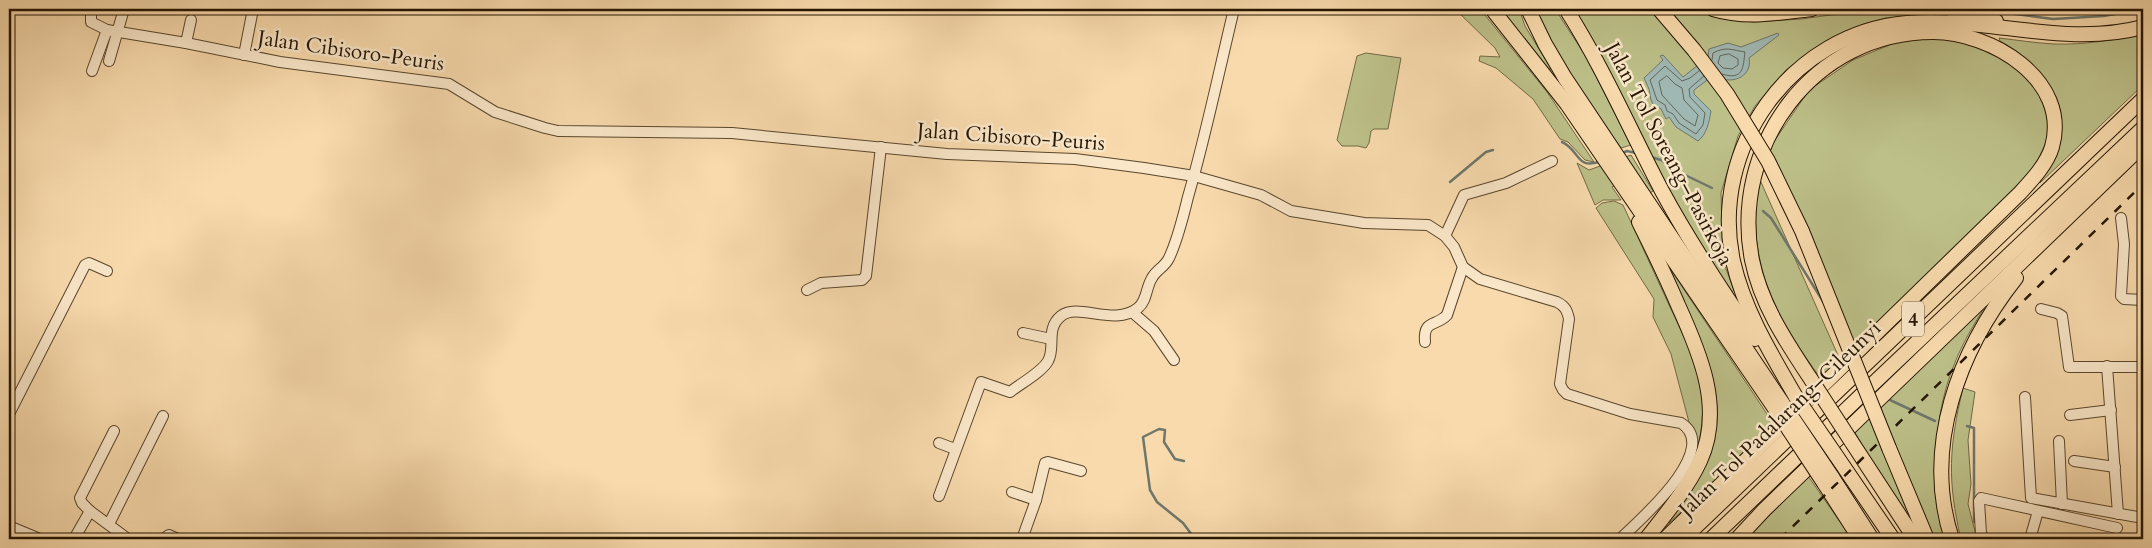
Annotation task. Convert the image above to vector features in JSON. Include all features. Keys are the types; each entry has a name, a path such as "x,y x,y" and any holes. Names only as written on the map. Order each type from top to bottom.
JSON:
{"highway":[{"path":"1492,9 1546,75 1594,143 1789,404"},
{"path":"1528,9 1558,68 1626,186 1686,322 1703,367 1709,399 1708,431 1700,460 1683,490 1646,539"},
{"name":"Jalan Tol Soreang–Pasirkoja","path":"1566,9 1585,40 1662,192 1789,404 1808,416 1893,539"},
{"path":"1659,9 1694,50 1727,94 1772,168 1802,231 1927,539"},
{"path":"1713,9 1730,13 1758,15 1812,9"},
{"path":"1950,9 2055,34"},
{"path":"1860,539 1789,404 1768,348 1746,303 1736,275 1730,246 1730,200 1737,164 1749,133 1765,103 1783,82 1810,59 1842,40 1878,28 1904,23 1937,22 2055,34 2096,34 2143,26"},
{"path":"1665,539 2020,193 2048,157 2053,139 2054,122 2048,100 2032,75 2000,49 1978,39 1943,32 1902,35 1876,41 1840,58 1815,76 1790,102 1774,126 1761,153 1752,182 1748,214 1751,254 1756,275 1772,315 1814,384 1852,441 1914,539"},
{"name":"Jalan Tol Padalarang–Cileunyi","path":"1683,539 2143,99"},
{"name":"Jalan Tol Padalarang–Cileunyi","path":"1711,539 2143,128"},
{"path":"1737,539 2143,144"},
{"path":"1952,539 1946,514 1942,468 1946,424 1956,382 1970,348 1993,308 2073,214"},
{"path":"1828,480 1872,539"}],"street":[{"path":"91,9 92,22 107,30 92,71"},
{"path":"109,62 124,9"},
{"path":"244,55 253,9"},
{"path":"938,496 981,382 1010,392 1047,364 1051,352 1054,325 1062,315 1069,312 1086,312 1108,316 1132,312 1140,307 1152,276 1163,268 1176,241 1194,176 1234,9"},
{"path":"186,43 191,20"},
{"name":"Jalan Cibisoro-Peuris","path":"107,30 186,43 280,62 449,84 496,112 545,128 558,130 732,133 947,154 1076,159 1194,176 1261,195 1292,211 1364,223 1428,225 1445,236"},
{"path":"807,290 821,283 862,280 866,276 881,147"},
{"path":"1552,161 1506,183 1464,195 1445,236 1454,247 1463,267 1480,279 1557,302 1568,311 1569,319 1560,384 1567,394 1630,414 1681,423 1688,427 1692,434 1691,453 1681,473 1644,516 1620,539"},
{"path":"2121,218 2124,244 2121,296 2124,299 2143,300"},
{"path":"9,414 85,265 89,263 107,272"},
{"path":"1425,342 1425,330 1428,326 1447,315 1463,267"},
{"path":"2041,309 2057,312 2062,316 2069,367 2143,367"},
{"path":"1132,312 1154,331 1174,360"},
{"path":"1023,333 1051,339"},
{"path":"2107,366 2118,514"},
{"path":"2025,397 2031,498 2143,518"},
{"path":"2070,416 2111,410"},
{"path":"109,524 163,416"},
{"path":"114,431 80,498 90,511 128,539"},
{"path":"2059,441 2062,504"},
{"path":"939,444 956,449"},
{"path":"2074,461 2115,467"},
{"path":"1022,539 1036,500 1044,464 1046,462 1081,471"},
{"path":"1012,492 1036,500"},
{"path":"1984,539 1981,533 1979,501 1981,498 2117,528"},
{"path":"74,539 90,511"},
{"path":"2030,539 2038,511"},
{"path":"9,526 32,538"},
{"path":"163,539 169,535 178,539"}],"green space":[{"path":"1455,9 1480,9 1547,92 1594,162 1585,160 1568,142 1560,139 1533,99 1496,68 1479,61 1480,56 1500,57 1495,48"},
{"path":"1500,9 1519,9 1525,26 1551,69 1548,69"},
{"path":"1534,9 1555,9 1585,55 1631,145 1621,148 1569,77"},
{"path":"1572,9 1692,9 1712,16 1753,22 1801,19 1875,9 1919,12 1920,17 1886,18 1864,24 1826,41 1786,70 1755,106 1738,136 1721,193 1723,261 1734,290 1730,294 1662,180"},
{"path":"2143,34 2143,85 2040,183 2056,157 2061,135 2060,118 2056,102 2039,74 2028,62 2000,41 1999,38 2040,43 2076,44"},
{"path":"1937,37 1974,43 2021,70 2037,89 2045,108 2049,125 2048,138 2035,166 2015,189 1855,352 1768,153 1809,90 1853,60 1897,42"},
{"path":"1366,53 1401,58 1388,129 1374,129 1371,131 1366,148 1342,146 1337,140 1357,56"},
{"path":"1631,155 1653,191 1650,193 1637,175 1612,187 1621,200 1603,200 1595,205 1577,163 1589,170"},
{"path":"1760,180 1841,362 1822,380 1778,311 1760,262 1756,236 1756,209"},
{"path":"1614,201 1623,205 1700,372 1702,414 1701,433 1696,455 1697,445 1690,426 1671,354 1653,317 1654,299 1596,208 1602,203"},
{"path":"1659,252 1775,426 1669,523 1708,455 1717,423 1716,398 1711,372 1703,347"},
{"path":"1986,305 1957,357 1941,407 1936,451 1936,474 1945,539 1934,539 1878,409"},
{"path":"1963,388 1975,392 1968,440 1971,484 1968,504 1977,539 1961,539 1953,499 1953,446"},
{"path":"1869,417 1921,536 1918,537 1854,431"},
{"path":"1808,476 1852,539 1746,539"}],"water":[{"path":"1778,33 1779,35 1749,58 1749,65 1744,75 1733,80 1726,80 1714,75 1694,90 1694,94 1711,111 1706,131 1698,141 1676,127 1669,117 1666,119 1661,109 1653,104 1644,78 1663,60 1660,56 1663,55 1683,77 1708,57 1709,49 1728,43 1741,47"}],"waterway":[{"path":"1979,9 2053,19 2104,16 2143,9"},
{"path":"1562,142 1582,161 1587,163 1601,161"},
{"path":"1450,182 1486,152 1493,150"},
{"path":"1620,154 1627,151 1636,153"},
{"path":"1651,157 1661,160 1679,172 1712,188"},
{"path":"1763,211 1771,218 1824,303"},
{"path":"1890,400 1935,421"},
{"path":"1967,426 1974,428 1974,522"},
{"path":"1184,461 1175,459 1164,442 1165,430 1159,429 1143,437 1150,490 1157,502 1183,523 1195,539"}],"railway":[{"path":"1780,539 2143,184"}]}
